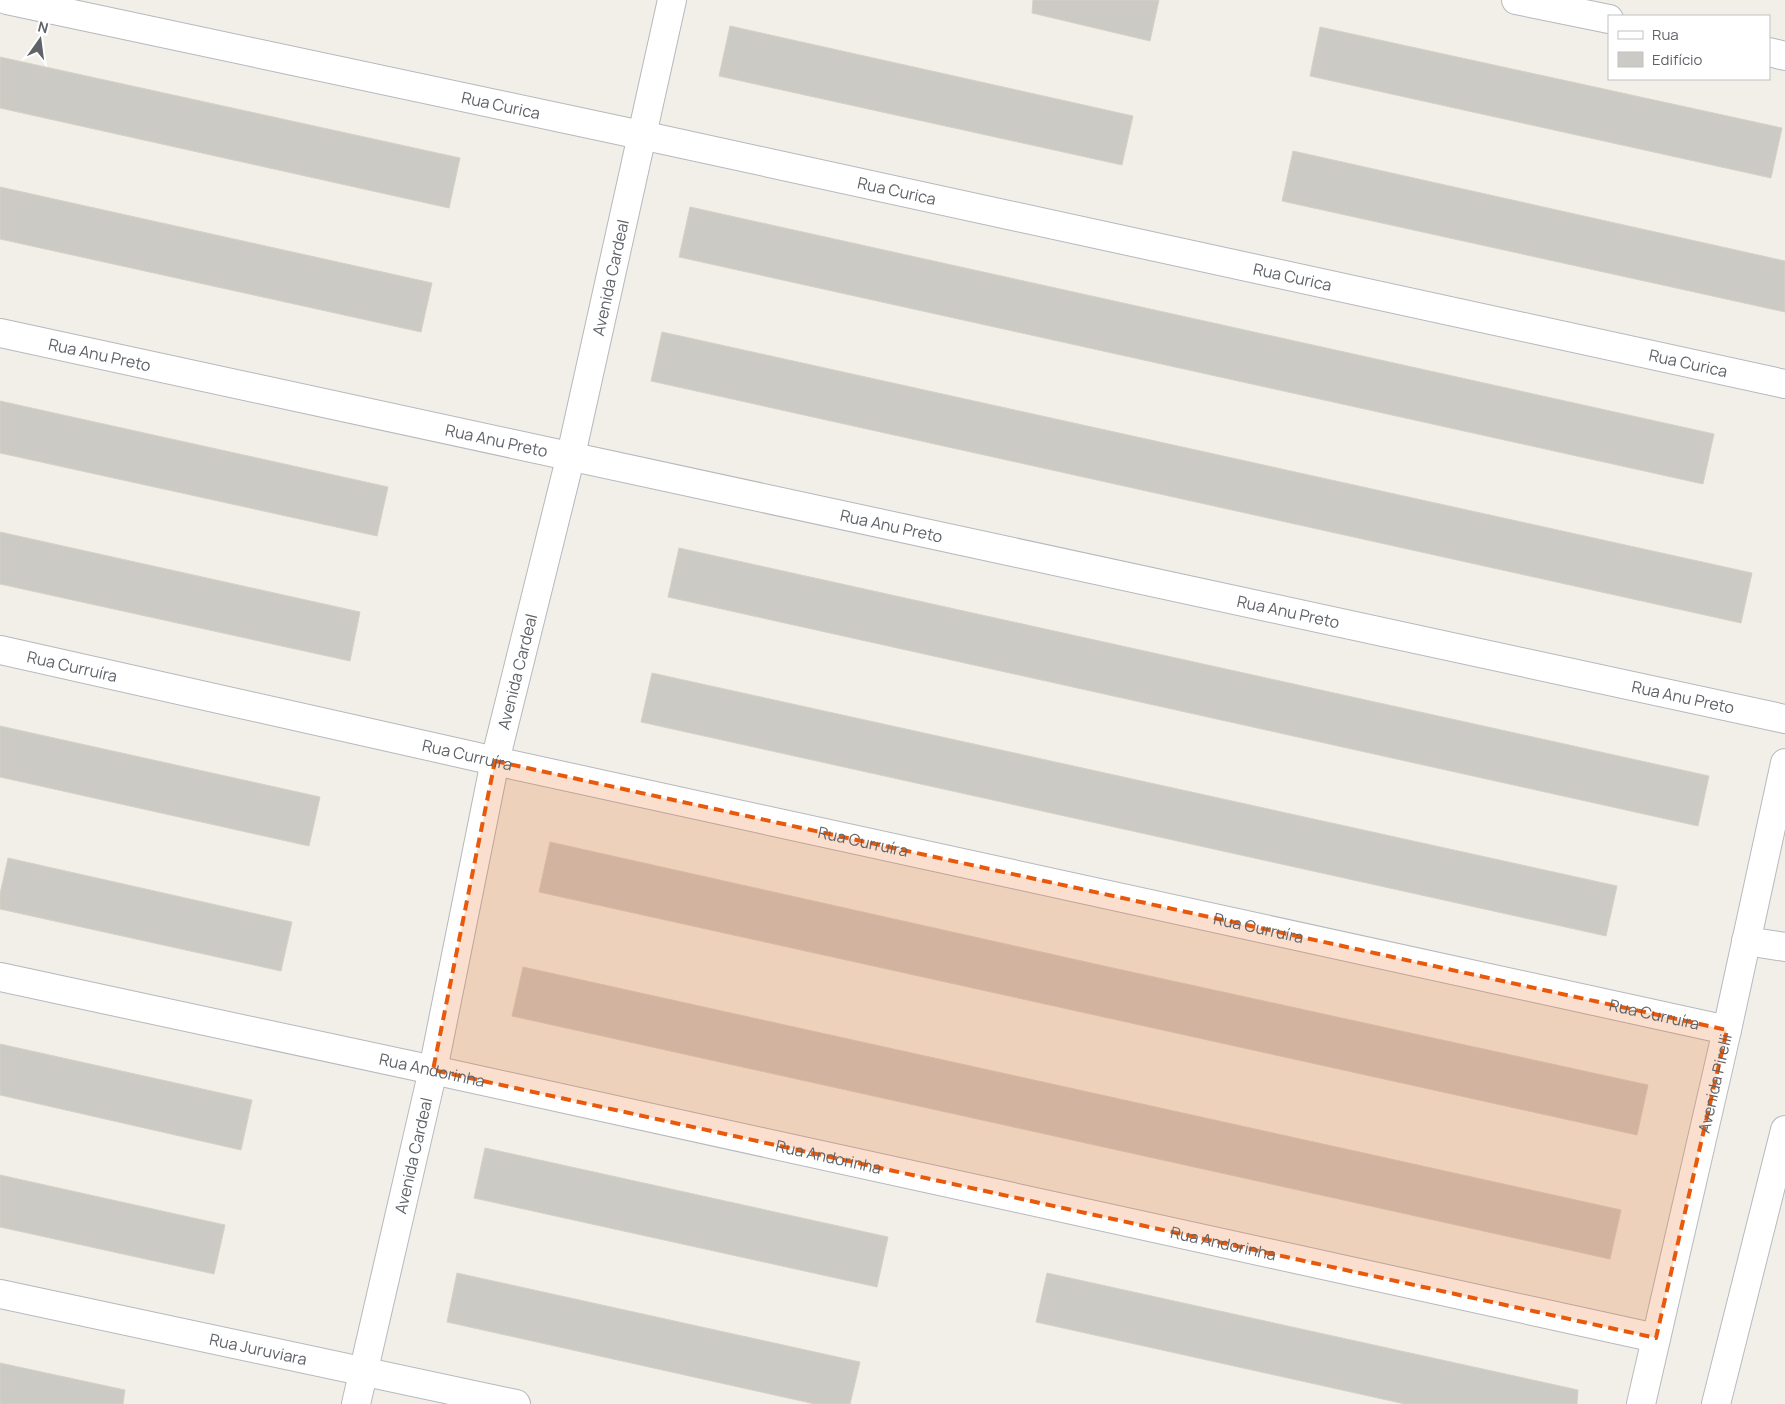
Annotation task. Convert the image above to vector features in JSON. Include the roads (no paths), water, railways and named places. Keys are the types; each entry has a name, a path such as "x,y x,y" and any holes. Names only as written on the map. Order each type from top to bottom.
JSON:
{"street":[{"name":"Rua Curica","path":"7,0 641,135 1785,384"},
{"name":"Avenida Cardeal","path":"356,1404 433,1070 496,761 571,455 672,0"},
{"path":"1516,0 1608,19"},
{"path":"1770,52 1785,56"},
{"name":"Rua Anu Preto","path":"0,332 1785,719"},
{"name":"Rua Curruíra","path":"0,650 496,761 1728,1030"},
{"name":"Avenida Pirelli","path":"1641,1404 1728,1030 1785,763"},
{"path":"1746,941 1785,947"},
{"name":"Rua Andorinha","path":"0,977 1656,1338"},
{"path":"1716,1404 1785,1130"},
{"name":"Rua Juruviara","path":"0,1294 516,1404"}]}
